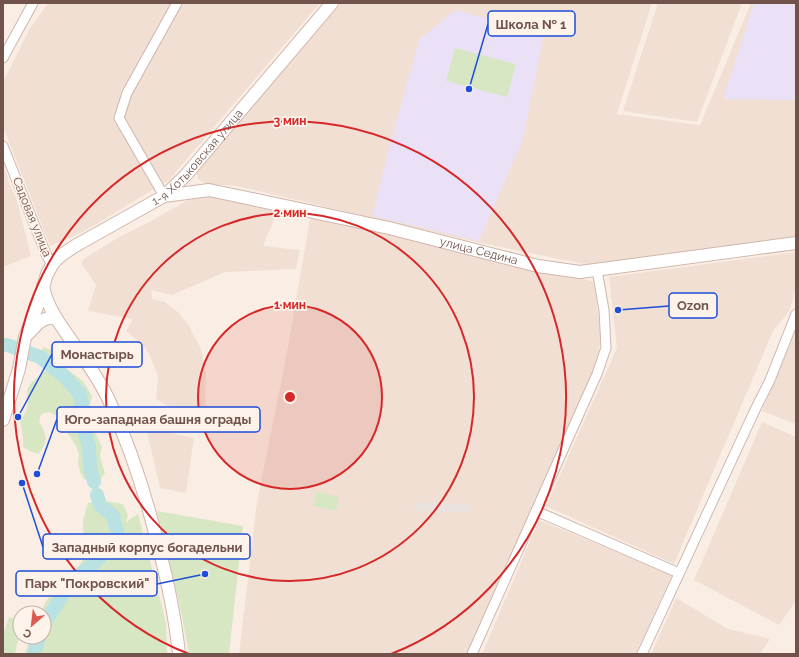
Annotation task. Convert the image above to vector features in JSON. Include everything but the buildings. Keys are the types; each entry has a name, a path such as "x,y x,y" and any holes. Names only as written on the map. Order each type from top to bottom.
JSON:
{"main road":[{"name":"1-я Хотьковская улица","path":"3,420 19,369 25,337 37,307 47,274 52,265 63,254 75,246 164,196 186,176 332,3"},
{"name":"улица Седина","path":"164,196 210,190 389,228 538,266 580,272 796,242"},
{"path":"43,286 46,298 57,319 84,358 107,397 139,476 165,573 177,630 179,654"},
{"path":"25,337 34,326 44,319 57,319"}],"street":[{"path":"3,58 34,3"},
{"path":"164,196 119,118 127,93 177,3"},
{"name":"Садовая улица","path":"3,146 46,254 52,265"},
{"path":"472,654 597,374 606,348 604,310 598,270"},
{"path":"642,654 678,573 770,380 796,314"},
{"path":"536,511 678,573"}],"shaded area":[{"path":"48,3 320,3 169,180 83,232 50,246 3,127 3,82 29,30"},
{"path":"341,3 652,3 617,114 700,125 751,3 796,3 796,239 593,266 481,243 237,186 206,184 198,179 196,171"},
{"path":"658,3 742,3 697,122 623,111"},
{"path":"754,3 786,3 796,6 796,100 723,99"},
{"path":"455,10 544,33 523,139 479,241 372,216 419,40"},
{"path":"3,162 10,185 16,197 31,256 3,267"},
{"path":"214,196 278,210 263,246 300,250 296,269 225,272 172,295 151,290 152,299 165,302 178,312 189,326 201,349 206,373 205,412 166,405 156,399 158,376 149,353 141,343 126,331 133,319 88,311 96,285 81,263 85,258 119,237 184,202 198,197"},
{"path":"311,213 538,271 583,279 594,283 601,334 599,354 589,382 469,654 239,654 257,502 286,358"},
{"path":"796,252 796,288 790,310 773,331 674,564 546,506 617,348 609,277"},
{"path":"796,330 796,424 762,411"},
{"path":"762,422 796,437 796,601 779,625 694,580"},
{"path":"146,428 194,438 186,493 160,488"},
{"path":"417,502 471,504 469,512 414,511"},
{"path":"539,520 672,575 636,654 482,654"},
{"path":"676,598 728,629 770,639 760,654 651,654"}],"green space":[{"path":"455,48 516,64 507,97 446,81"},
{"path":"43,347 58,355 68,370 83,381 92,396 88,413 90,422 102,447 100,456 105,473 100,480 92,481 84,479 80,472 78,463 79,454 76,446 62,422 57,416 49,412 41,414 39,422 46,438 42,450 38,454 23,447 20,421 27,407 27,393 29,385 46,370 41,352"},
{"path":"316,491 339,497 336,511 313,506"},
{"path":"106,501 123,504 128,515 126,522 138,514 166,623 167,654 25,654 28,645 52,645 52,605 44,605 60,579 75,570 81,563 84,555 85,538 83,521 88,503"},
{"path":"157,511 243,526 229,654 189,654 180,606"},
{"path":"9,617 12,618 12,645 17,645 15,654 3,654 3,635"}],"waterway":[{"path":"3,345 7,345 40,357 64,376 80,394 82,403 79,411 89,447 90,467 94,482"},
{"path":"52,612 66,589 106,551 118,536 113,516 100,505 97,495"},
{"path":"34,654 37,645"}],"place":[{"name":"Школа № 1","path":"469,89"},
{"name":"Ozon","path":"618,310"},
{"name":"Монастырь","path":"18,417"},
{"name":"Юго-западная башня ограды","path":"37,474"},
{"name":"Западный корпус богадельни","path":"22,483"},
{"name":"Парк \"Покровский\"","path":"205,574"}]}
